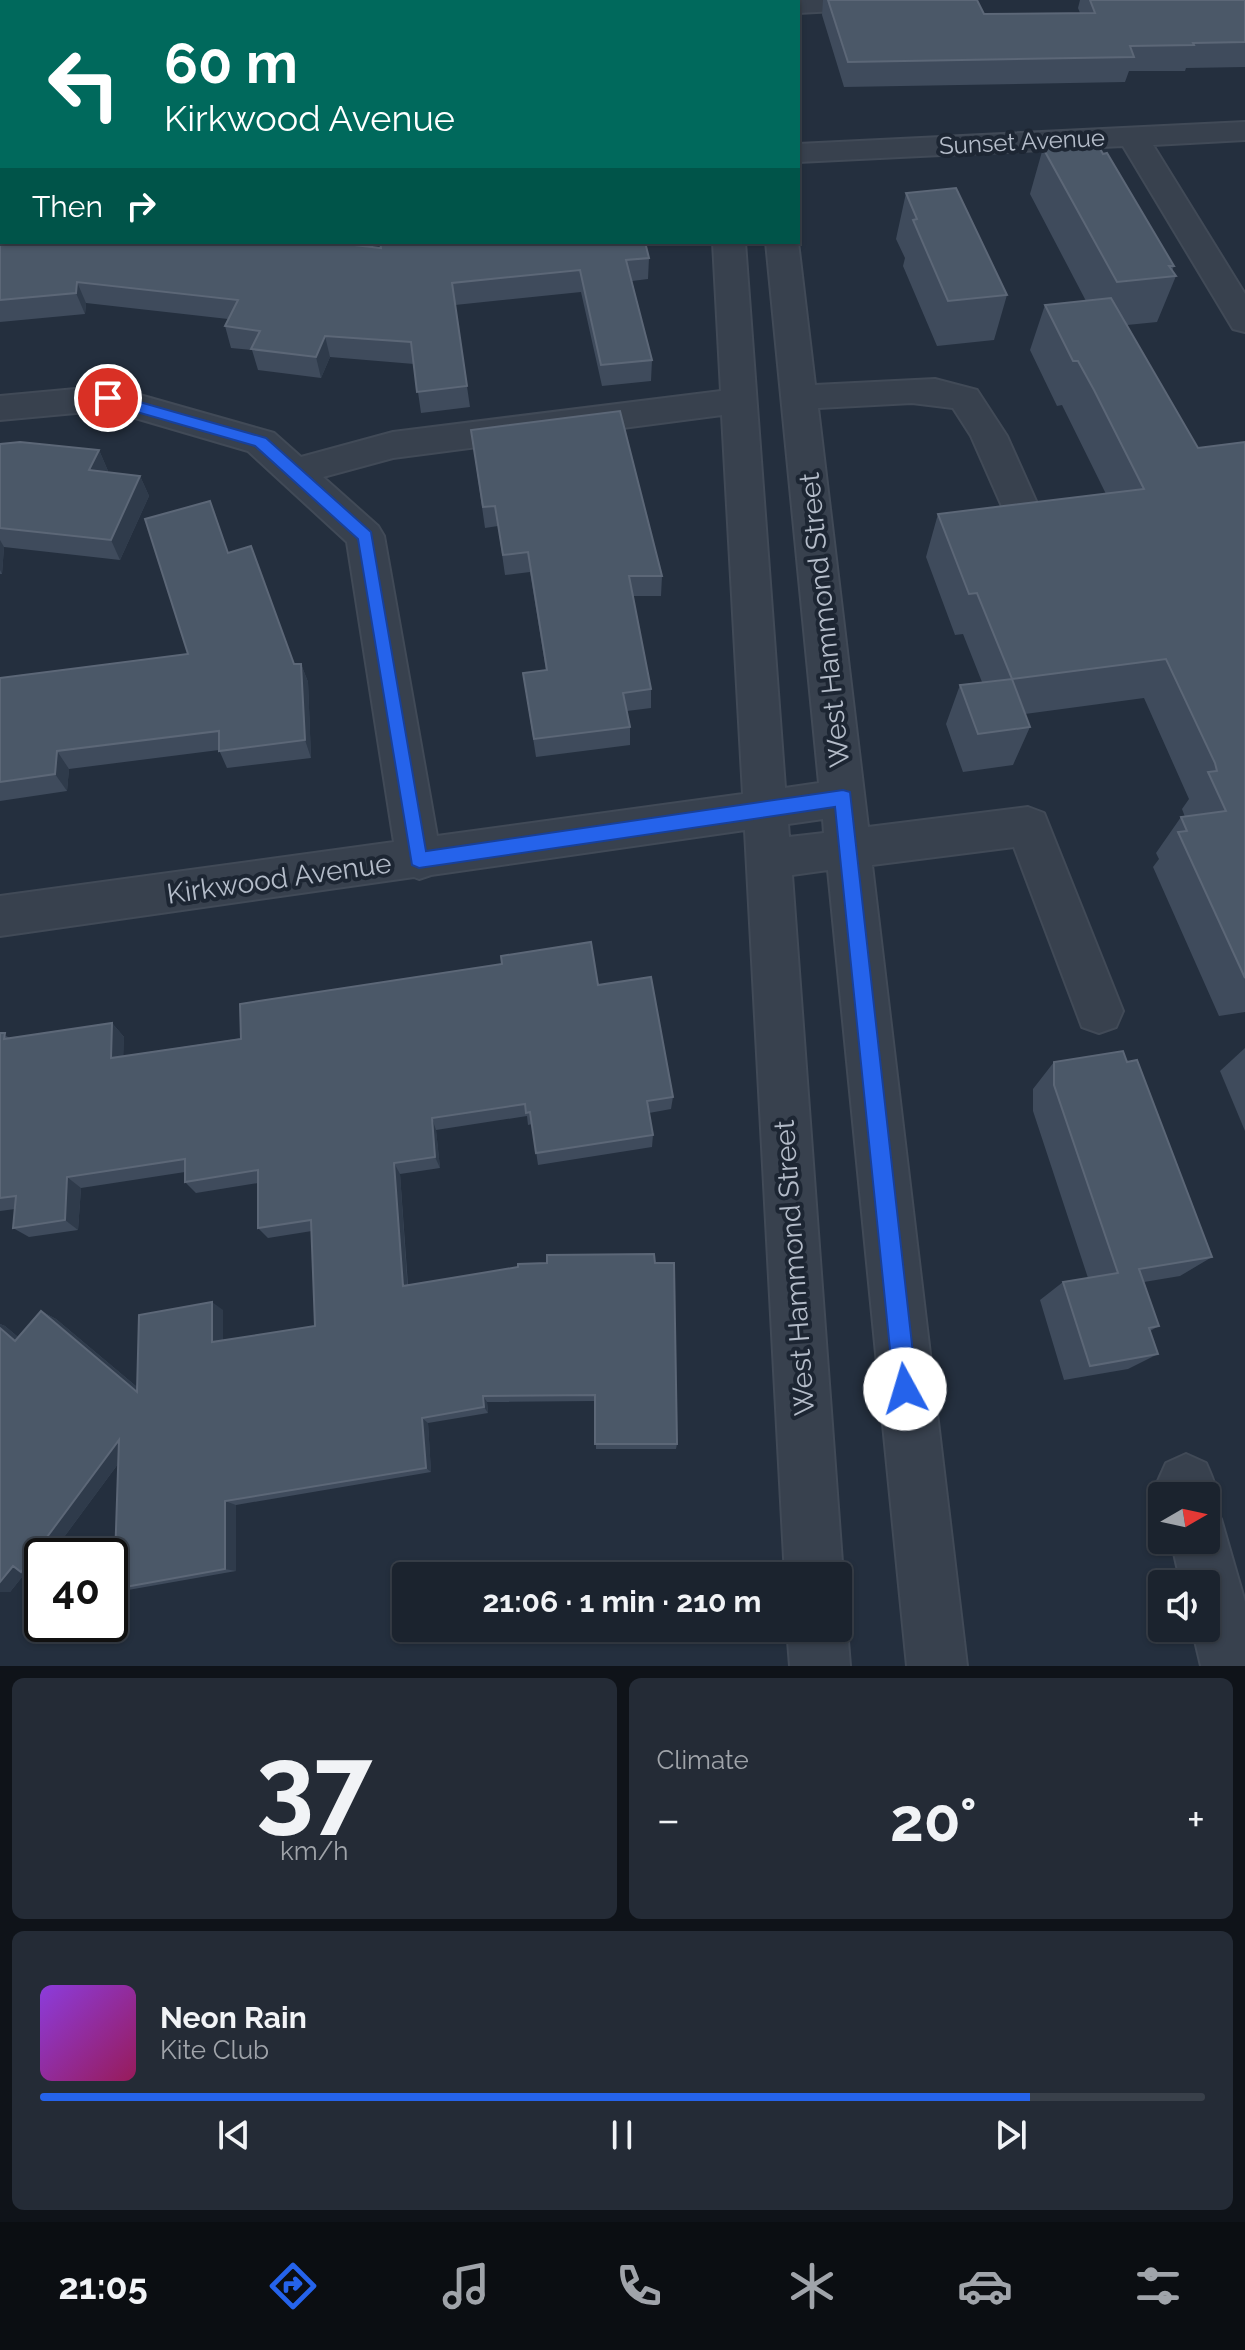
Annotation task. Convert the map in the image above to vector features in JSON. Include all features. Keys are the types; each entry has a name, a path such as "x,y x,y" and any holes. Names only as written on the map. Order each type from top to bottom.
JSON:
{"street":[{"path":"800,5 891,0"},
{"name":"Sunset Avenue","path":"800,153 1245,131"},
{"path":"1133,137 1245,321"},
{"name":"West Hammond Street","path":"729,244 813,1562"},
{"name":"West Hammond Street","path":"782,244 937,1666"},
{"path":"799,398 920,391 942,391 962,396 975,410 1021,510"},
{"path":"0,408 108,398 261,442 365,536 419,860"},
{"path":"294,472 393,445 737,401"},
{"name":"Kirkwood Avenue","path":"0,916 419,860 843,798"},
{"path":"767,859 1028,826 1099,1011"},
{"path":"1203,1554 1231,1666"},
{"path":"818,1642 820,1666"}],"building":[{"path":"828,0 977,0 984,14 1095,13 1090,0 1245,0 1245,42 1130,46 1134,57 848,62"},
{"path":"1097,143 1103,154 1107,153 1174,266 1169,266 1176,276 1117,282 1043,148"},
{"path":"956,188 1007,295 948,301 913,220 917,219 906,193"},
{"path":"0,244 346,244 381,248 380,244 646,244 649,258 626,260 652,360 601,365 580,270 452,283 467,386 417,392 411,342 325,336 316,357 251,349 260,331 225,326 238,300 77,282 76,293 0,300"},
{"path":"1111,298 1198,448 1245,442 1245,978 1178,832 1187,831 1181,817 1226,811 1208,772 1217,771 1215,763 1166,659 1012,679 977,593 969,594 938,514 1144,489 1094,390 1078,361 1073,361 1045,305"},
{"path":"620,411 662,576 629,576 651,689 623,693 630,727 534,739 523,673 547,670 528,552 503,555 495,506 483,507 471,430"},
{"path":"20,442 99,450 89,470 140,476 111,540 0,528 0,444"},
{"path":"210,501 228,553 251,546 294,664 301,664 305,740 219,751 219,731 57,751 55,774 0,782 0,678 188,654 145,519"},
{"path":"1012,679 1030,727 978,734 960,685"},
{"path":"591,942 598,985 651,977 673,1097 647,1101 653,1135 536,1153 530,1112 526,1113 525,1104 432,1118 435,1157 394,1163 403,1286 518,1267 518,1264 547,1263 547,1255 654,1254 655,1263 674,1263 677,1444 595,1444 595,1395 483,1396 484,1407 422,1418 426,1468 225,1501 225,1569 128,1586 128,1538 116,1538 119,1440 46,1538 24,1538 24,1568 21,1572 13,1566 0,1582 0,1328 15,1341 41,1311 137,1392 139,1315 212,1302 212,1342 315,1326 311,1220 258,1228 258,1170 185,1182 185,1159 67,1177 65,1220 13,1228 16,1196 0,1198 0,1033 5,1033 4,1039 112,1023 111,1058 241,1039 240,1004 502,964 501,956"},
{"path":"1123,1051 1127,1062 1137,1060 1212,1257 1139,1269 1159,1326 1149,1328 1158,1354 1090,1366 1063,1282 1118,1273 1054,1085 1054,1062"}],"route":[{"path":"108,398 261,442 365,536 419,860 843,798 905,1389"}]}
